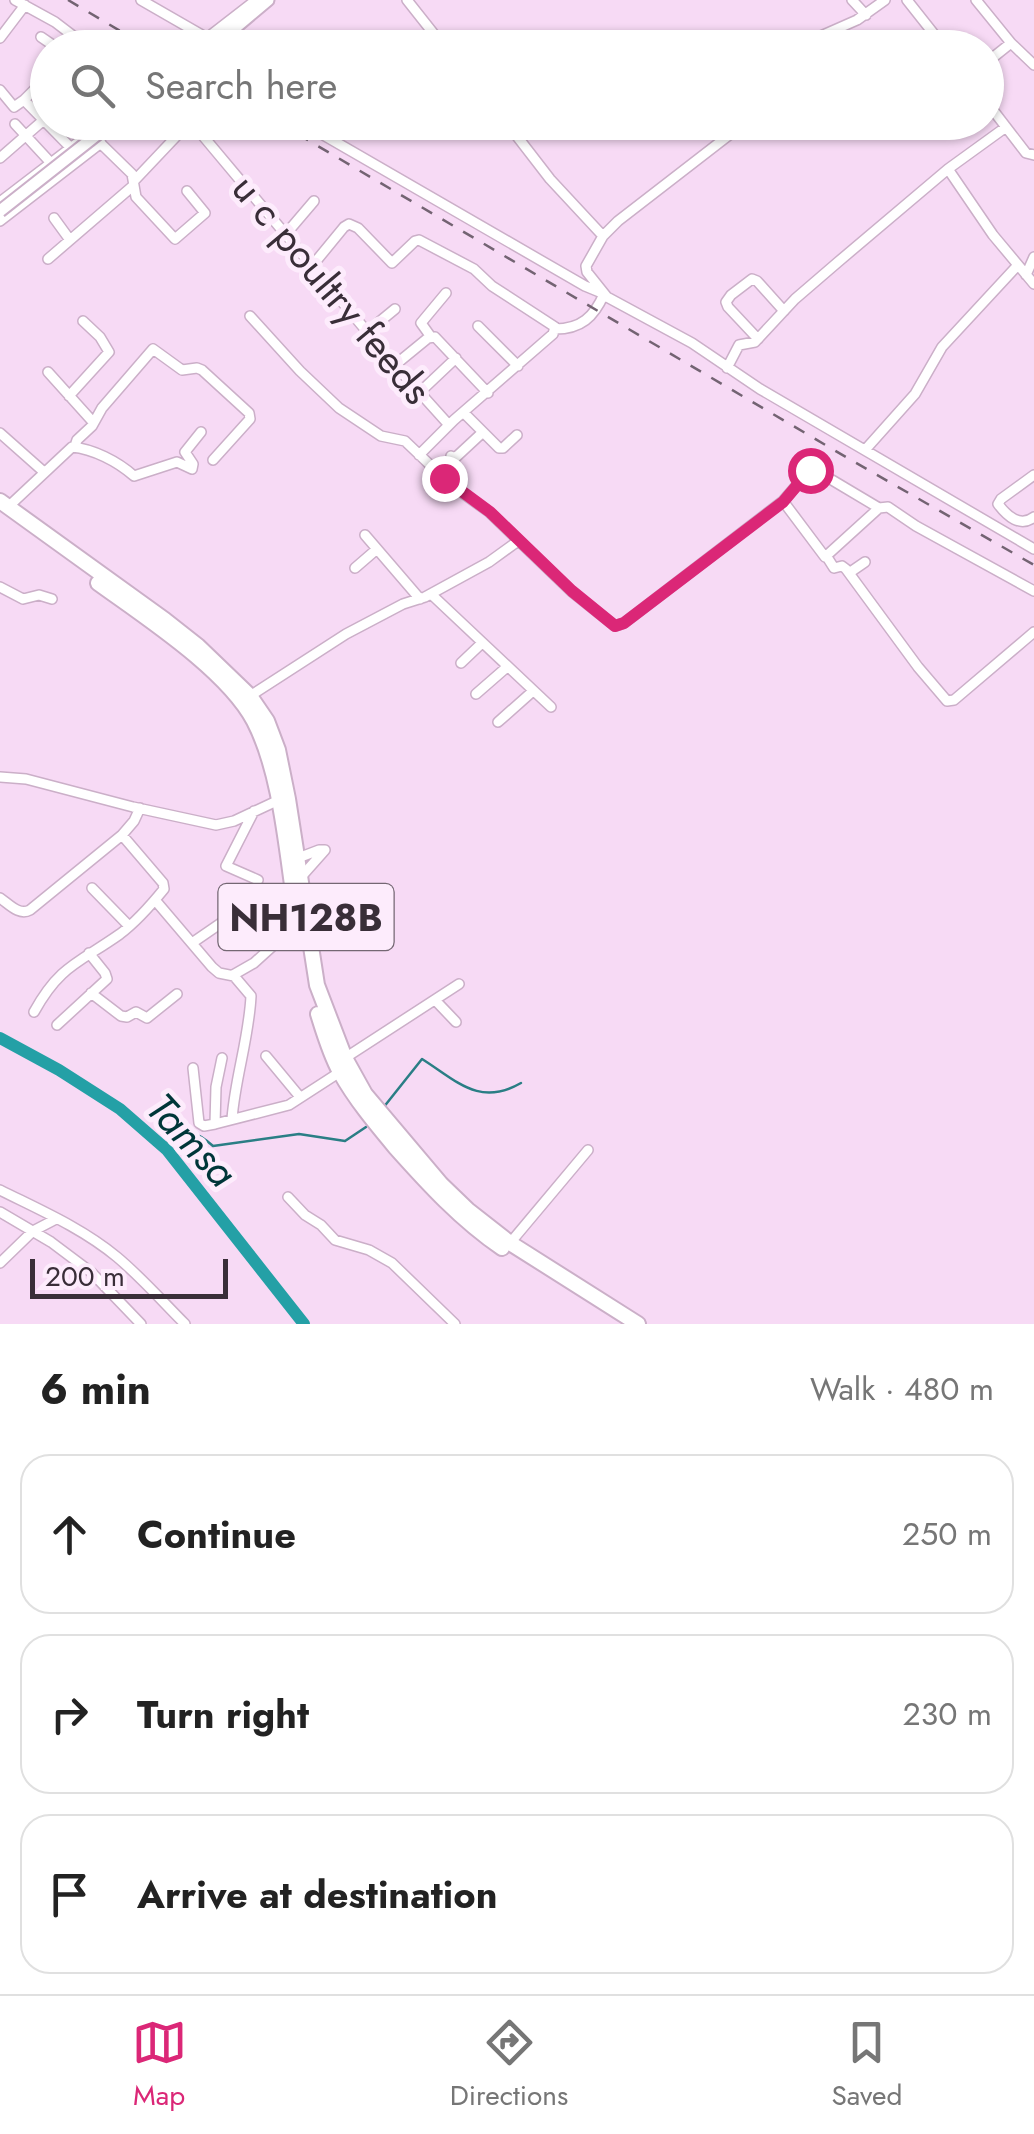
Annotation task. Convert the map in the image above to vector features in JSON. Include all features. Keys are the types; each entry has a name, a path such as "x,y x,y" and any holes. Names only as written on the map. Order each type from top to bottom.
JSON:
{"highway":[{"name":"NH128B","path":"3,507 165,620 250,696 272,736 309,983 326,1040 370,1117 422,1177 480,1233 621,1324"},
{"name":"NH128B","path":"3,507 175,639 232,692 252,718 283,799 298,858 317,984 342,1065 441,1184 468,1210 510,1243 638,1324"}],"main road":[{"path":"226,30 268,0"},
{"path":"0,210 90,140"}],"street":[{"path":"141,0 190,30"},
{"path":"222,30 256,0"},
{"path":"407,0 431,30"},
{"path":"852,0 866,15"},
{"path":"831,30 866,15 885,0"},
{"path":"907,0 931,30"},
{"path":"976,0 1000,30"},
{"path":"0,38 20,2 64,30"},
{"path":"1004,35 1034,65"},
{"path":"1004,48 1010,43"},
{"path":"0,90 14,107 30,94"},
{"path":"24,100 30,105"},
{"path":"15,124 51,164"},
{"path":"1004,124 1033,157"},
{"path":"0,158 30,132"},
{"path":"64,140 71,148"},
{"path":"0,202 81,140"},
{"path":"98,140 132,174 138,200 175,239 205,214 187,191"},
{"path":"48,259 134,183 172,140"},
{"name":"u c poultry feeds","path":"206,140 449,425"},
{"path":"332,140 702,349 727,368 872,442 1034,549"},
{"path":"520,140 603,236"},
{"path":"603,294 585,269 603,236 723,140"},
{"path":"727,368 739,345 752,344 838,262 988,140"},
{"path":"0,221 101,143"},
{"path":"948,169 993,235 1034,284"},
{"path":"285,235 314,201"},
{"path":"54,218 70,240"},
{"path":"312,266 349,224 358,228 392,263 418,240 474,269 556,330"},
{"path":"1026,274 1034,258"},
{"path":"872,442 915,394 942,348 1018,266"},
{"path":"758,339 726,304 728,297 752,279 784,311"},
{"path":"446,293 421,323 488,393"},
{"path":"419,455 556,330 572,328 587,320 603,294"},
{"path":"368,332 395,309"},
{"path":"250,316 339,408 381,436 405,441 615,626 783,502 807,472 814,471 879,508 888,507 1034,590"},
{"path":"68,396 108,350 83,321"},
{"path":"478,326 518,366"},
{"path":"394,365 431,337"},
{"path":"3,507 75,446 151,350 182,370 199,369 249,413 250,419 213,460"},
{"path":"419,393 456,358"},
{"path":"48,372 93,422"},
{"path":"464,412 501,448 517,435"},
{"path":"75,446 104,457 134,476 177,462 193,467 186,452 201,432"},
{"path":"450,456 456,458 483,432"},
{"path":"0,434 44,472"},
{"path":"1031,523 1019,522 998,507 998,502 1034,475"},
{"path":"783,502 834,568 842,566 849,573 947,701 954,700 1034,632"},
{"path":"826,557 879,508"},
{"path":"365,535 420,599"},
{"path":"250,696 346,634 430,594 489,562 518,541"},
{"path":"355,568 378,549"},
{"path":"849,573 865,562"},
{"path":"0,587 22,598 42,595 52,599"},
{"path":"430,594 550,707"},
{"path":"461,662 482,643"},
{"path":"476,694 507,667"},
{"path":"498,722 533,691"},
{"path":"0,777 26,779 216,825 283,799"},
{"path":"0,898 26,912 122,835 140,808"},
{"path":"254,810 226,866 258,880"},
{"path":"34,1012 56,978 129,926 165,886 122,835"},
{"path":"298,858 325,850 300,877"},
{"path":"92,888 129,926"},
{"path":"155,900 216,972 233,975 250,994 245,1052 232,1119"},
{"path":"192,943 224,921 240,916"},
{"path":"233,975 254,963 298,924"},
{"path":"57,1025 107,977 89,953"},
{"path":"193,1068 199,1123 204,1126 282,1108 459,984"},
{"path":"91,993 127,1018 136,1012 147,1018 178,994"},
{"path":"435,1000 456,1022"},
{"path":"266,1056 300,1097"},
{"path":"215,1124 222,1058"},
{"path":"510,1243 588,1150"},
{"path":"0,1190 78,1230 119,1258 185,1324"},
{"path":"288,1197 336,1240 369,1250 392,1263 456,1324"},
{"path":"0,1212 91,1272 140,1324"},
{"path":"0,1263 34,1231 56,1219"}],"waterway":[{"name":"Tamsa","path":"0,1038 120,1109 167,1150 304,1324"},
{"path":"383,1108 422,1059 458,1083 480,1092 506,1090 521,1083"},
{"path":"162,1145 188,1134 199,1135 213,1146 299,1134 345,1141 366,1127"}],"railway":[{"path":"68,0 119,30"},
{"path":"308,140 1034,565"}],"route":[{"path":"444,478 490,512 606,620 619,626 783,502 810,470"}]}
